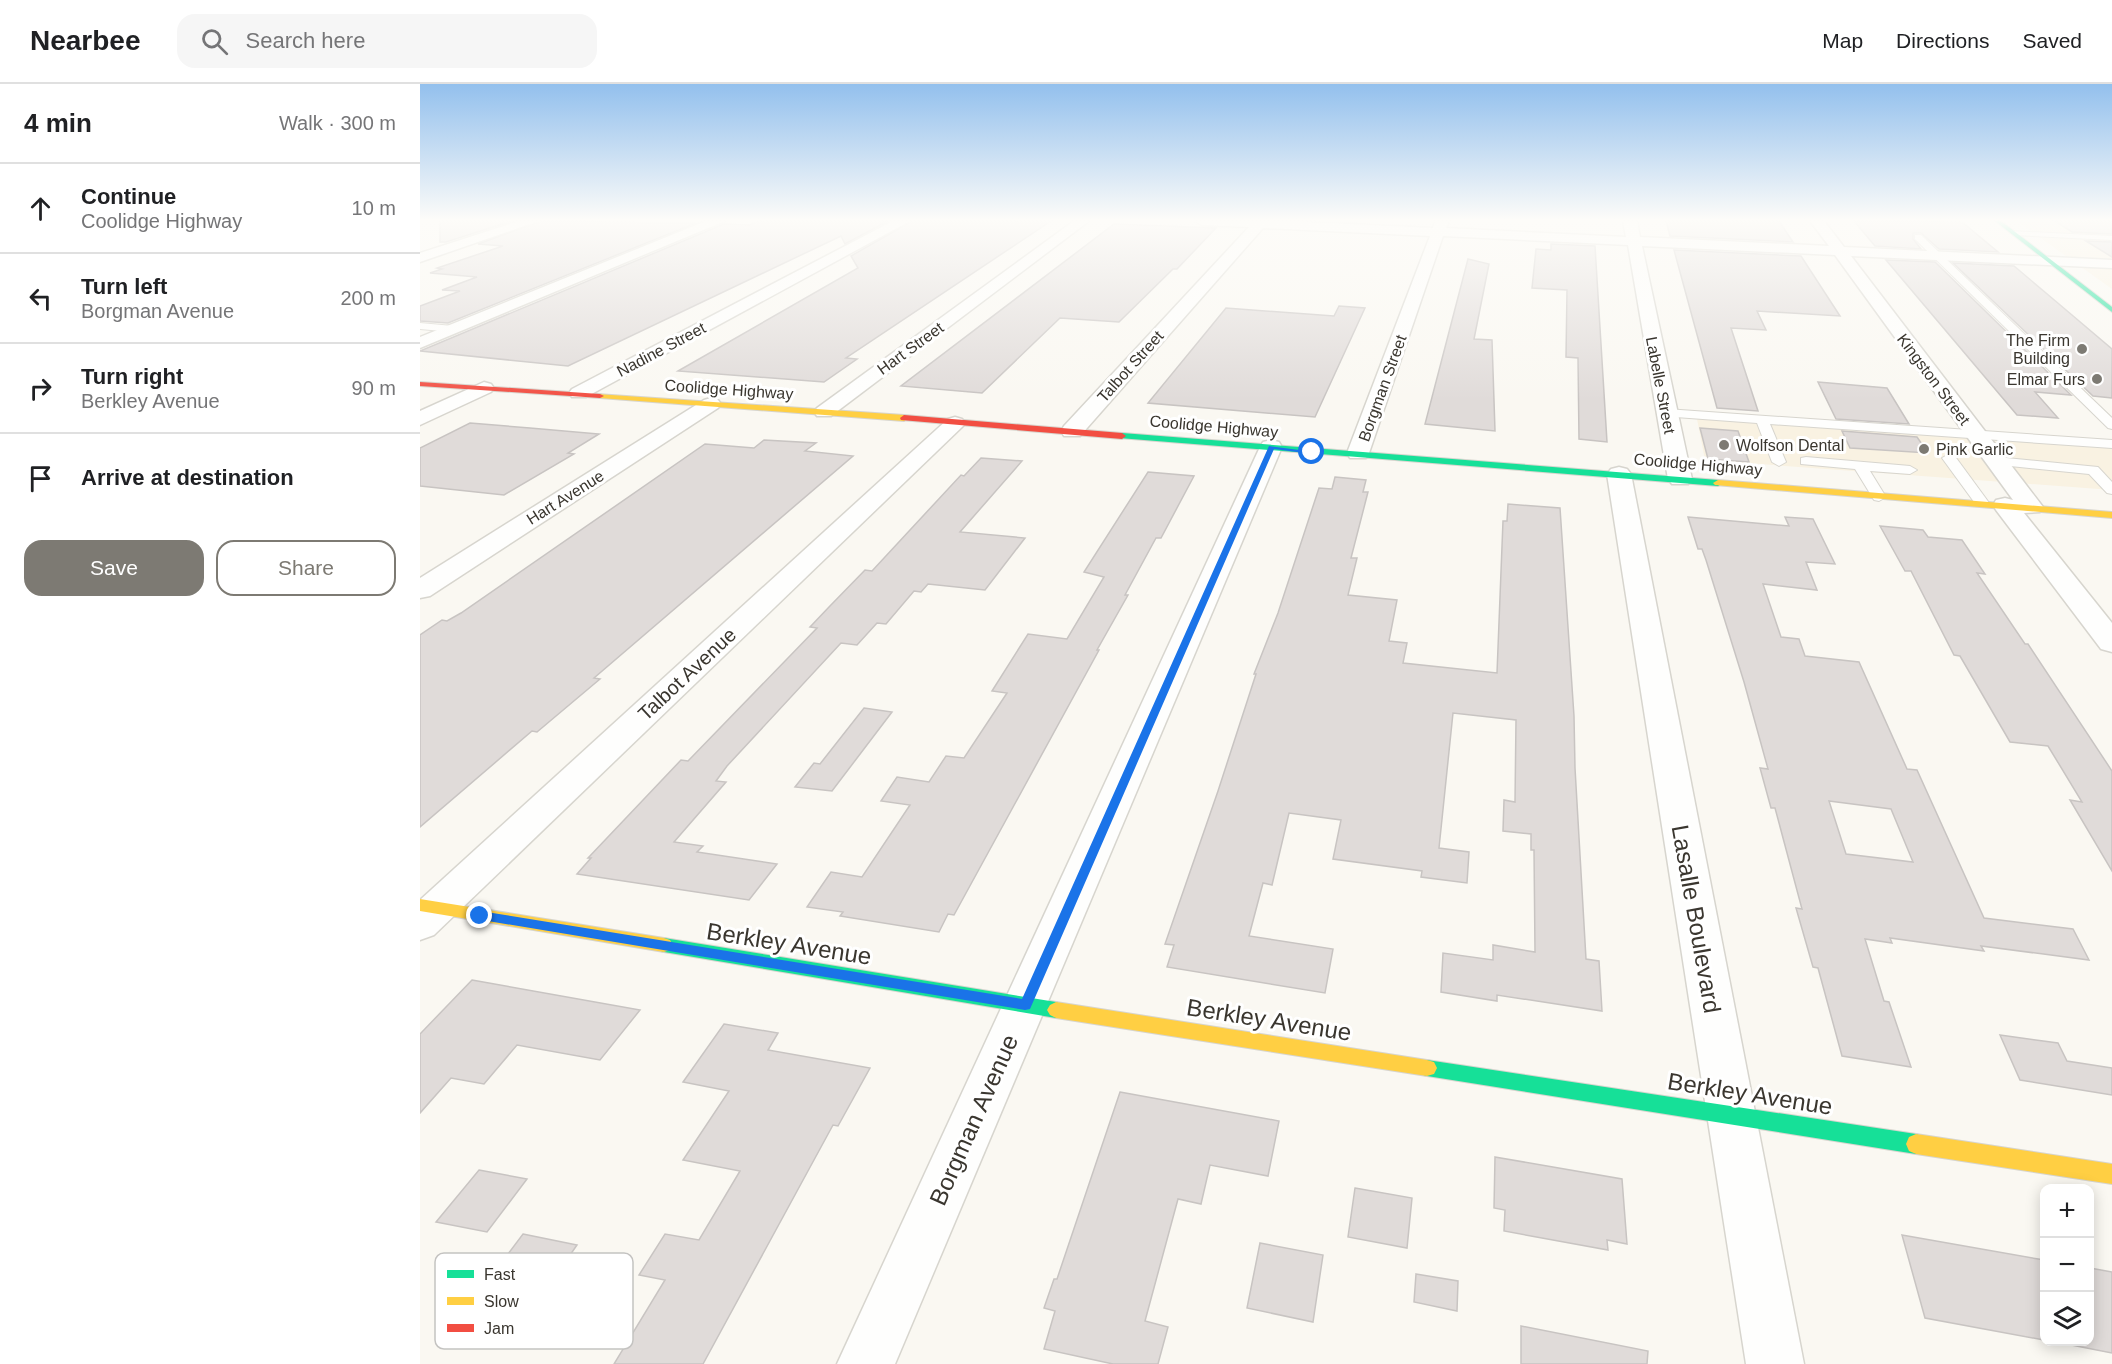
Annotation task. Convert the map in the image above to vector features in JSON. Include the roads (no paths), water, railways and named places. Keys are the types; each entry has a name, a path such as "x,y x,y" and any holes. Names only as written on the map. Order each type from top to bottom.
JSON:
{"main road":[{"path":"2075,281 2111,309"},
{"name":"Coolidge Highway","path":"420,384 579,393 1358,453 2112,515"},
{"name":"Berkley Avenue","path":"426,912 2112,1174"}],"street":[{"path":"420,343 571,281"},
{"name":"Nadine Street","path":"579,393 790,281"},
{"name":"Hart Street","path":"824,412 1001,281"},
{"name":"Talbot Street","path":"1072,431 1208,281"},
{"name":"Borgman Street","path":"1358,453 1420,281"},
{"name":"Labelle Street","path":"1641,281 1680,479"},
{"name":"Kingston Street","path":"1861,281 2031,507"},
{"path":"420,419 484,388"},
{"name":"Hart Avenue","path":"420,590 711,404"},
{"name":"Talbot Avenue","path":"426,912 955,423"},
{"name":"Borgman Avenue","path":"866,1364 1271,447"},
{"name":"Lasalle Boulevard","path":"1619,474 1775,1364"},
{"path":"1993,504 2112,643"}],"lane":[{"path":"1963,281 2112,425"},
{"path":"420,326 453,329"},
{"path":"1666,413 2112,444"},
{"path":"1762,420 1779,462"},
{"path":"1949,458 1993,504"},
{"path":"1806,461 1910,470"},
{"path":"1996,461 2093,470 2112,490"},
{"path":"1860,466 1879,497"}],"place":[{"name":"The Firm Building","path":"2082,349"},
{"name":"Elmar Furs","path":"2097,379"},
{"name":"Wolfson Dental","path":"1724,445"},
{"name":"Pink Garlic","path":"1924,449"}]}
